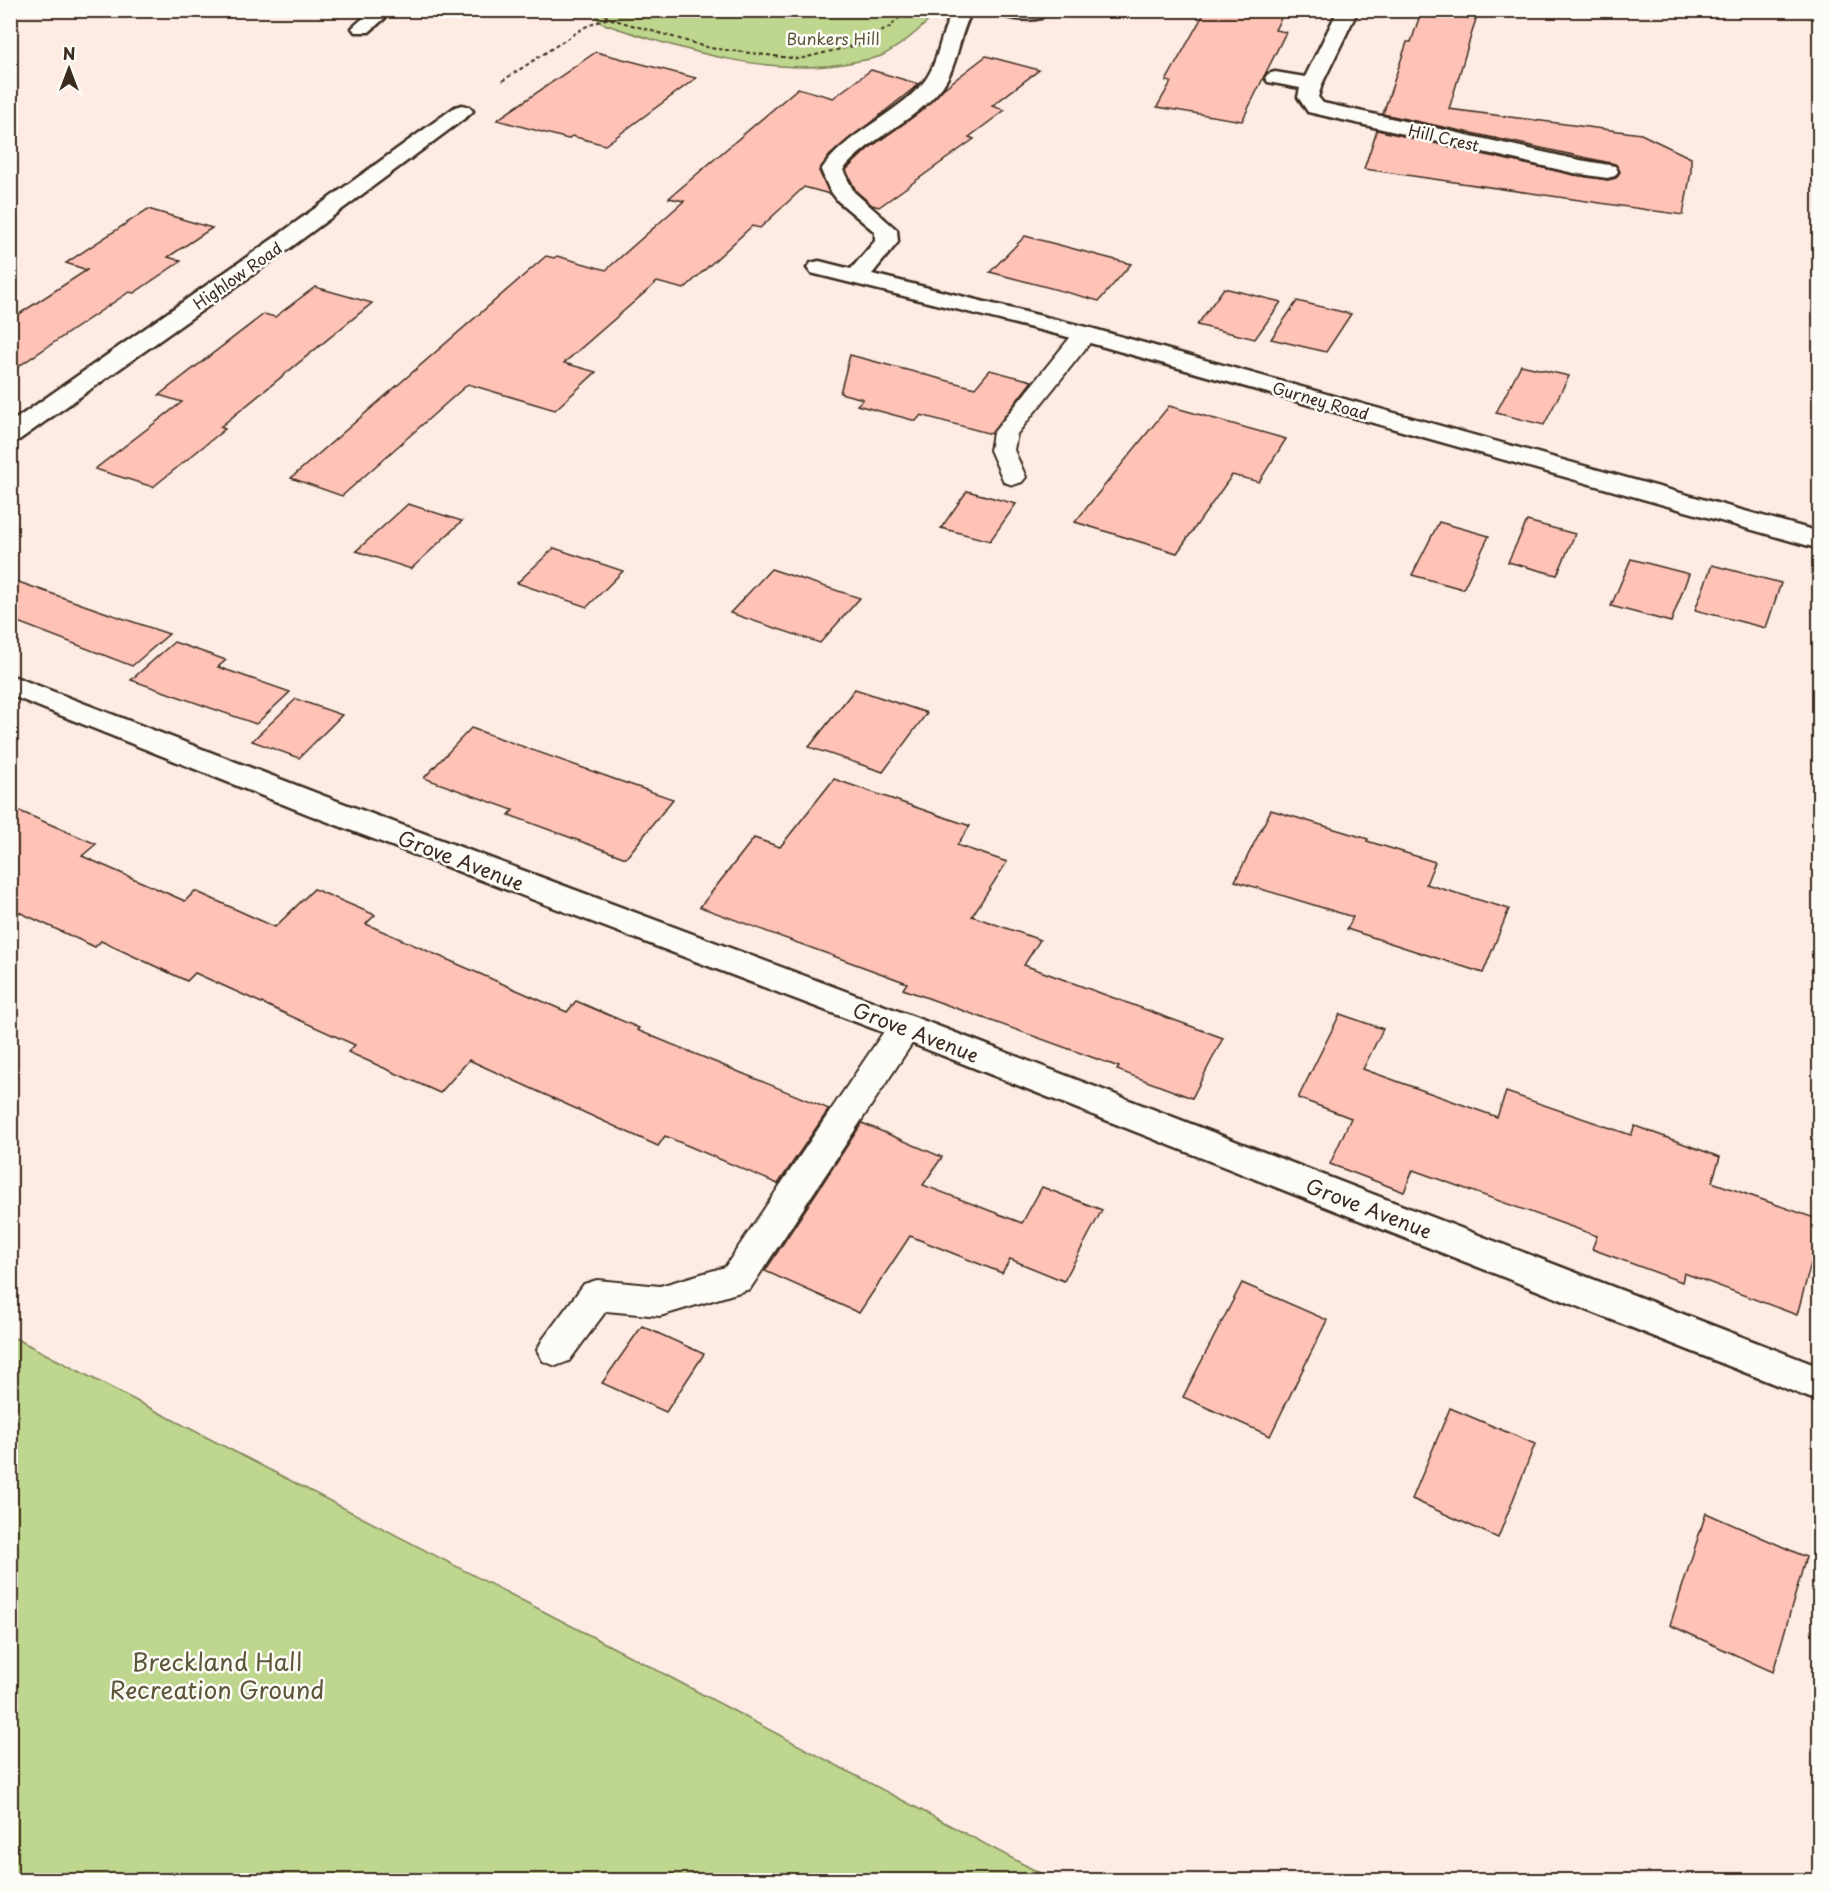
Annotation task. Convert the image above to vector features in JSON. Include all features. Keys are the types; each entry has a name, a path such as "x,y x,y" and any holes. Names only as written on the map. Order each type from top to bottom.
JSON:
{"street":[{"path":"362,28 385,10"},
{"path":"858,276 887,242 886,230 846,197 834,183 832,170 843,155 921,97 934,82 944,63 955,26 964,10"},
{"path":"1001,10 1034,14"},
{"path":"1275,78 1312,84 1348,10"},
{"name":"Hill Crest","path":"1312,84 1308,97 1315,108 1573,173 1607,171"},
{"name":"Highlow Road","path":"10,435 282,243 462,111"},
{"name":"Gurney Road","path":"819,268 1085,334 1820,542"},
{"name":"Grove Avenue","path":"10,684 321,807 905,1027 1820,1385"}],"lane":[{"path":"1013,477 1002,450 1005,433 1085,334"},
{"path":"556,1350 597,1295 660,1301 737,1278 905,1027"}],"path":[{"path":"601,12 608,10"},
{"path":"601,12 608,18 710,48 799,59 857,45 890,27 907,10"},
{"path":"502,81 585,27 608,18"}],"green space":[{"name":"Bunkers Hill","path":"593,11 938,11 911,36 881,56 823,66 791,67 726,59 662,42 601,23"},
{"name":"Breckland Hall Recreation Ground","path":"11,1336 649,1666 1053,1880 11,1880"}],"building":[{"path":"1206,10 1285,10 1275,30 1286,32 1242,121 1157,107 1171,82 1166,81"},
{"path":"1421,12 1476,19 1449,109 1641,134 1691,158 1691,172 1683,215 1364,169 1377,130 1574,175 1608,180 1616,178 1620,172 1615,164 1383,114 1407,42 1411,42"},
{"path":"596,52 696,78 605,145 572,136 568,139 497,120"},
{"path":"986,56 1039,70 992,106 1005,110 969,137 974,139 879,207 872,205 856,191 846,170 868,149 920,112 943,89"},
{"path":"871,70 919,84 830,155 819,171 830,194 804,187 760,228 752,226 684,289 657,282 564,363 596,372 555,410 468,384 342,496 291,478 546,256 554,258 557,256 606,270 684,201 669,198 798,88 833,98"},
{"path":"148,209 212,228 168,257 181,261 134,293 129,292 10,372 10,320 87,270 66,263"},
{"path":"1025,236 1131,264 1099,301 990,272"},
{"path":"315,287 372,303 220,427 225,429 153,487 95,469 182,402 159,395 264,314 275,317"},
{"path":"1224,288 1281,302 1255,339 1197,325"},
{"path":"1297,301 1351,314 1326,352 1271,339"},
{"path":"850,355 975,388 990,370 1032,381 991,434 921,415 916,421 857,405 863,399 840,393"},
{"path":"1521,365 1569,376 1544,425 1496,413"},
{"path":"1169,406 1286,439 1259,482 1232,475 1177,553 1075,522"},
{"path":"967,491 1016,504 990,541 941,528"},
{"path":"408,504 462,521 411,569 356,551"},
{"path":"1527,521 1575,534 1557,575 1508,562"},
{"path":"1439,522 1489,536 1463,589 1412,575"},
{"path":"554,548 623,571 587,607 517,583"},
{"path":"1631,559 1689,574 1671,622 1611,606"},
{"path":"1712,565 1781,583 1766,628 1695,610"},
{"path":"771,569 860,598 820,643 730,613"},
{"path":"10,579 169,634 132,666 10,619"},
{"path":"174,642 226,660 218,667 290,692 256,724 131,680"},
{"path":"855,689 927,713 883,772 809,747"},
{"path":"296,699 342,715 299,758 252,741"},
{"path":"471,728 673,799 626,858 509,815 513,810 424,778"},
{"path":"834,779 970,826 957,845 1007,862 972,916 1040,940 1024,965 1223,1038 1192,1098 1117,1070 1119,1067 903,989 907,983 700,907 754,838 780,847"},
{"path":"10,807 96,844 82,856 185,901 195,891 275,927 314,889 375,915 366,924 567,1012 576,1001 639,1028 637,1030 829,1109 778,1184 665,1136 658,1146 469,1060 440,1093 348,1052 355,1045 195,973 187,981 101,941 95,947 10,908"},
{"path":"1271,810 1435,862 1426,884 1509,909 1483,973 1347,929 1353,917 1235,881"},
{"path":"1340,1014 1383,1029 1363,1069 1497,1117 1506,1092 1631,1135 1635,1126 1720,1157 1712,1182 1820,1220 1820,1230 1797,1315 1684,1273 1682,1282 1592,1249 1597,1236 1413,1170 1404,1192 1330,1164 1351,1118 1298,1098"},
{"path":"862,1123 942,1157 923,1185 1022,1223 1042,1187 1102,1210 1064,1281 1010,1259 1002,1273 910,1236 859,1313 765,1271"},
{"path":"1242,1283 1327,1320 1270,1436 1183,1397"},
{"path":"642,1326 704,1354 666,1412 602,1383"},
{"path":"1450,1408 1535,1444 1498,1538 1412,1499"},
{"path":"1706,1513 1806,1557 1773,1672 1670,1625"}]}
